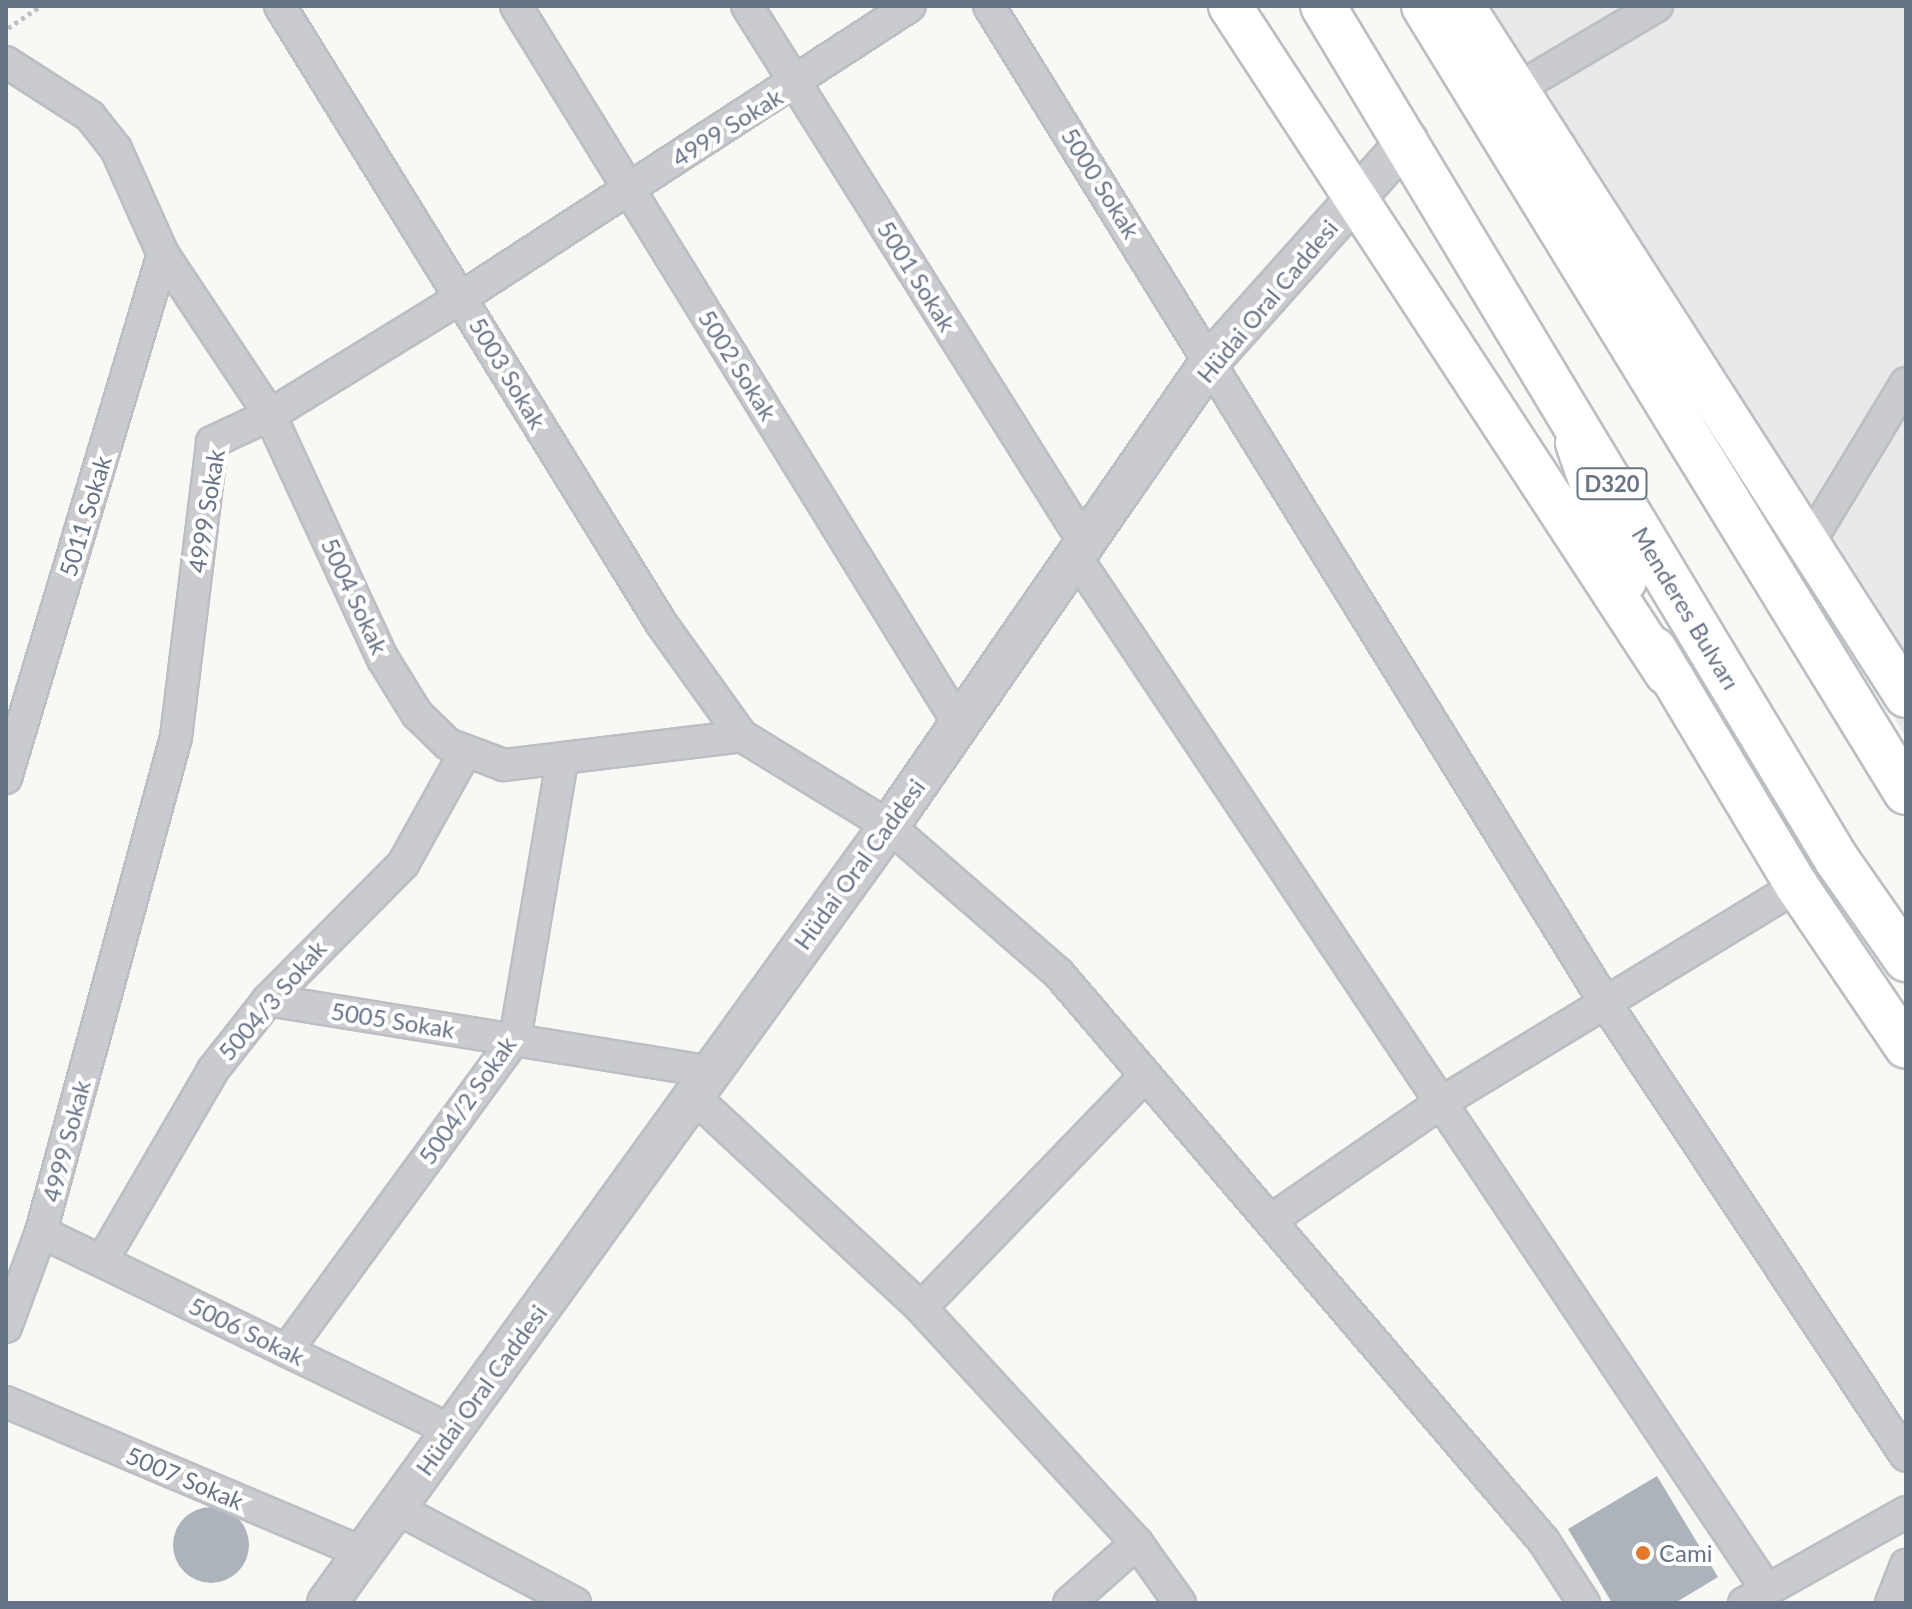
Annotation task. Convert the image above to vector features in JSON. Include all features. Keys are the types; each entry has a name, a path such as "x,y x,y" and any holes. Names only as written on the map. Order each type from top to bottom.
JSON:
{"main road":[{"path":"1230,6 1352,200 1666,673 1797,886 1906,1047"},
{"name":"Menderes Bulvarı","path":"1323,6 1408,140 1837,860 1906,959"},
{"path":"1424,6 1906,792"},
{"path":"1463,6 1906,696"},
{"path":"1568,411 1594,500 1666,673"}],"street":[{"name":"5003 Sokak","path":"280,6 661,623 742,736"},
{"name":"5002 Sokak","path":"516,6 959,724"},
{"name":"5001 Sokak","path":"747,6 1082,554 1442,1102 1756,1597"},
{"name":"4999 Sokak","path":"6,1327 41,1232 176,737 212,442 270,415 462,297 796,84 910,6"},
{"name":"5000 Sokak","path":"989,6 1212,359 1606,1004 1906,1456"},
{"path":"1515,90 1657,6"},
{"name":"5004 Sokak","path":"6,62 90,116 128,170 163,254 270,415 383,659 417,714 463,756"},
{"name":"Hüdai Oral Caddesi","path":"327,1603 700,1083 889,826 1082,554 1212,359 1408,140"},
{"name":"5011 Sokak","path":"6,778 163,254"},
{"path":"1809,543 1906,383"},
{"path":"463,756 504,765 562,762 742,736 889,826 1059,974 1145,1076 1274,1218 1543,1540 1584,1603"},
{"name":"5004/3 Sokak","path":"102,1261 213,1070 268,1000 403,864 463,756"},
{"name":"5004/2 Sokak","path":"287,1350 515,1039 562,762"},
{"path":"1274,1218 1442,1102 1797,886"},
{"name":"5005 Sokak","path":"268,1000 515,1039 700,1083"},
{"path":"921,1308 1145,1076"},
{"path":"700,1083 921,1308 1137,1543 1180,1603"},
{"name":"5006 Sokak","path":"41,1232 452,1431"},
{"name":"5007 Sokak","path":"6,1402 364,1553"},
{"path":"396,1508 575,1603"},
{"path":"1756,1597 1906,1512"},
{"path":"1069,1603 1137,1543"},
{"path":"1891,1603 1906,1565"}],"path":[{"path":"6,29 41,6"}],"shaded area":[{"path":"1461,6 1906,6 1906,737"}],"building":[{"name":"Cami","path":"1657,1476 1718,1577 1675,1603 1612,1603 1568,1529"},
{"path":"204,1507 218,1507 232,1513 243,1524 249,1545 246,1560 238,1572 218,1583 204,1583 190,1577 179,1566 173,1552 173,1538 179,1524 190,1513"}],"place":[{"name":"Cami","path":"1643,1553"}]}
